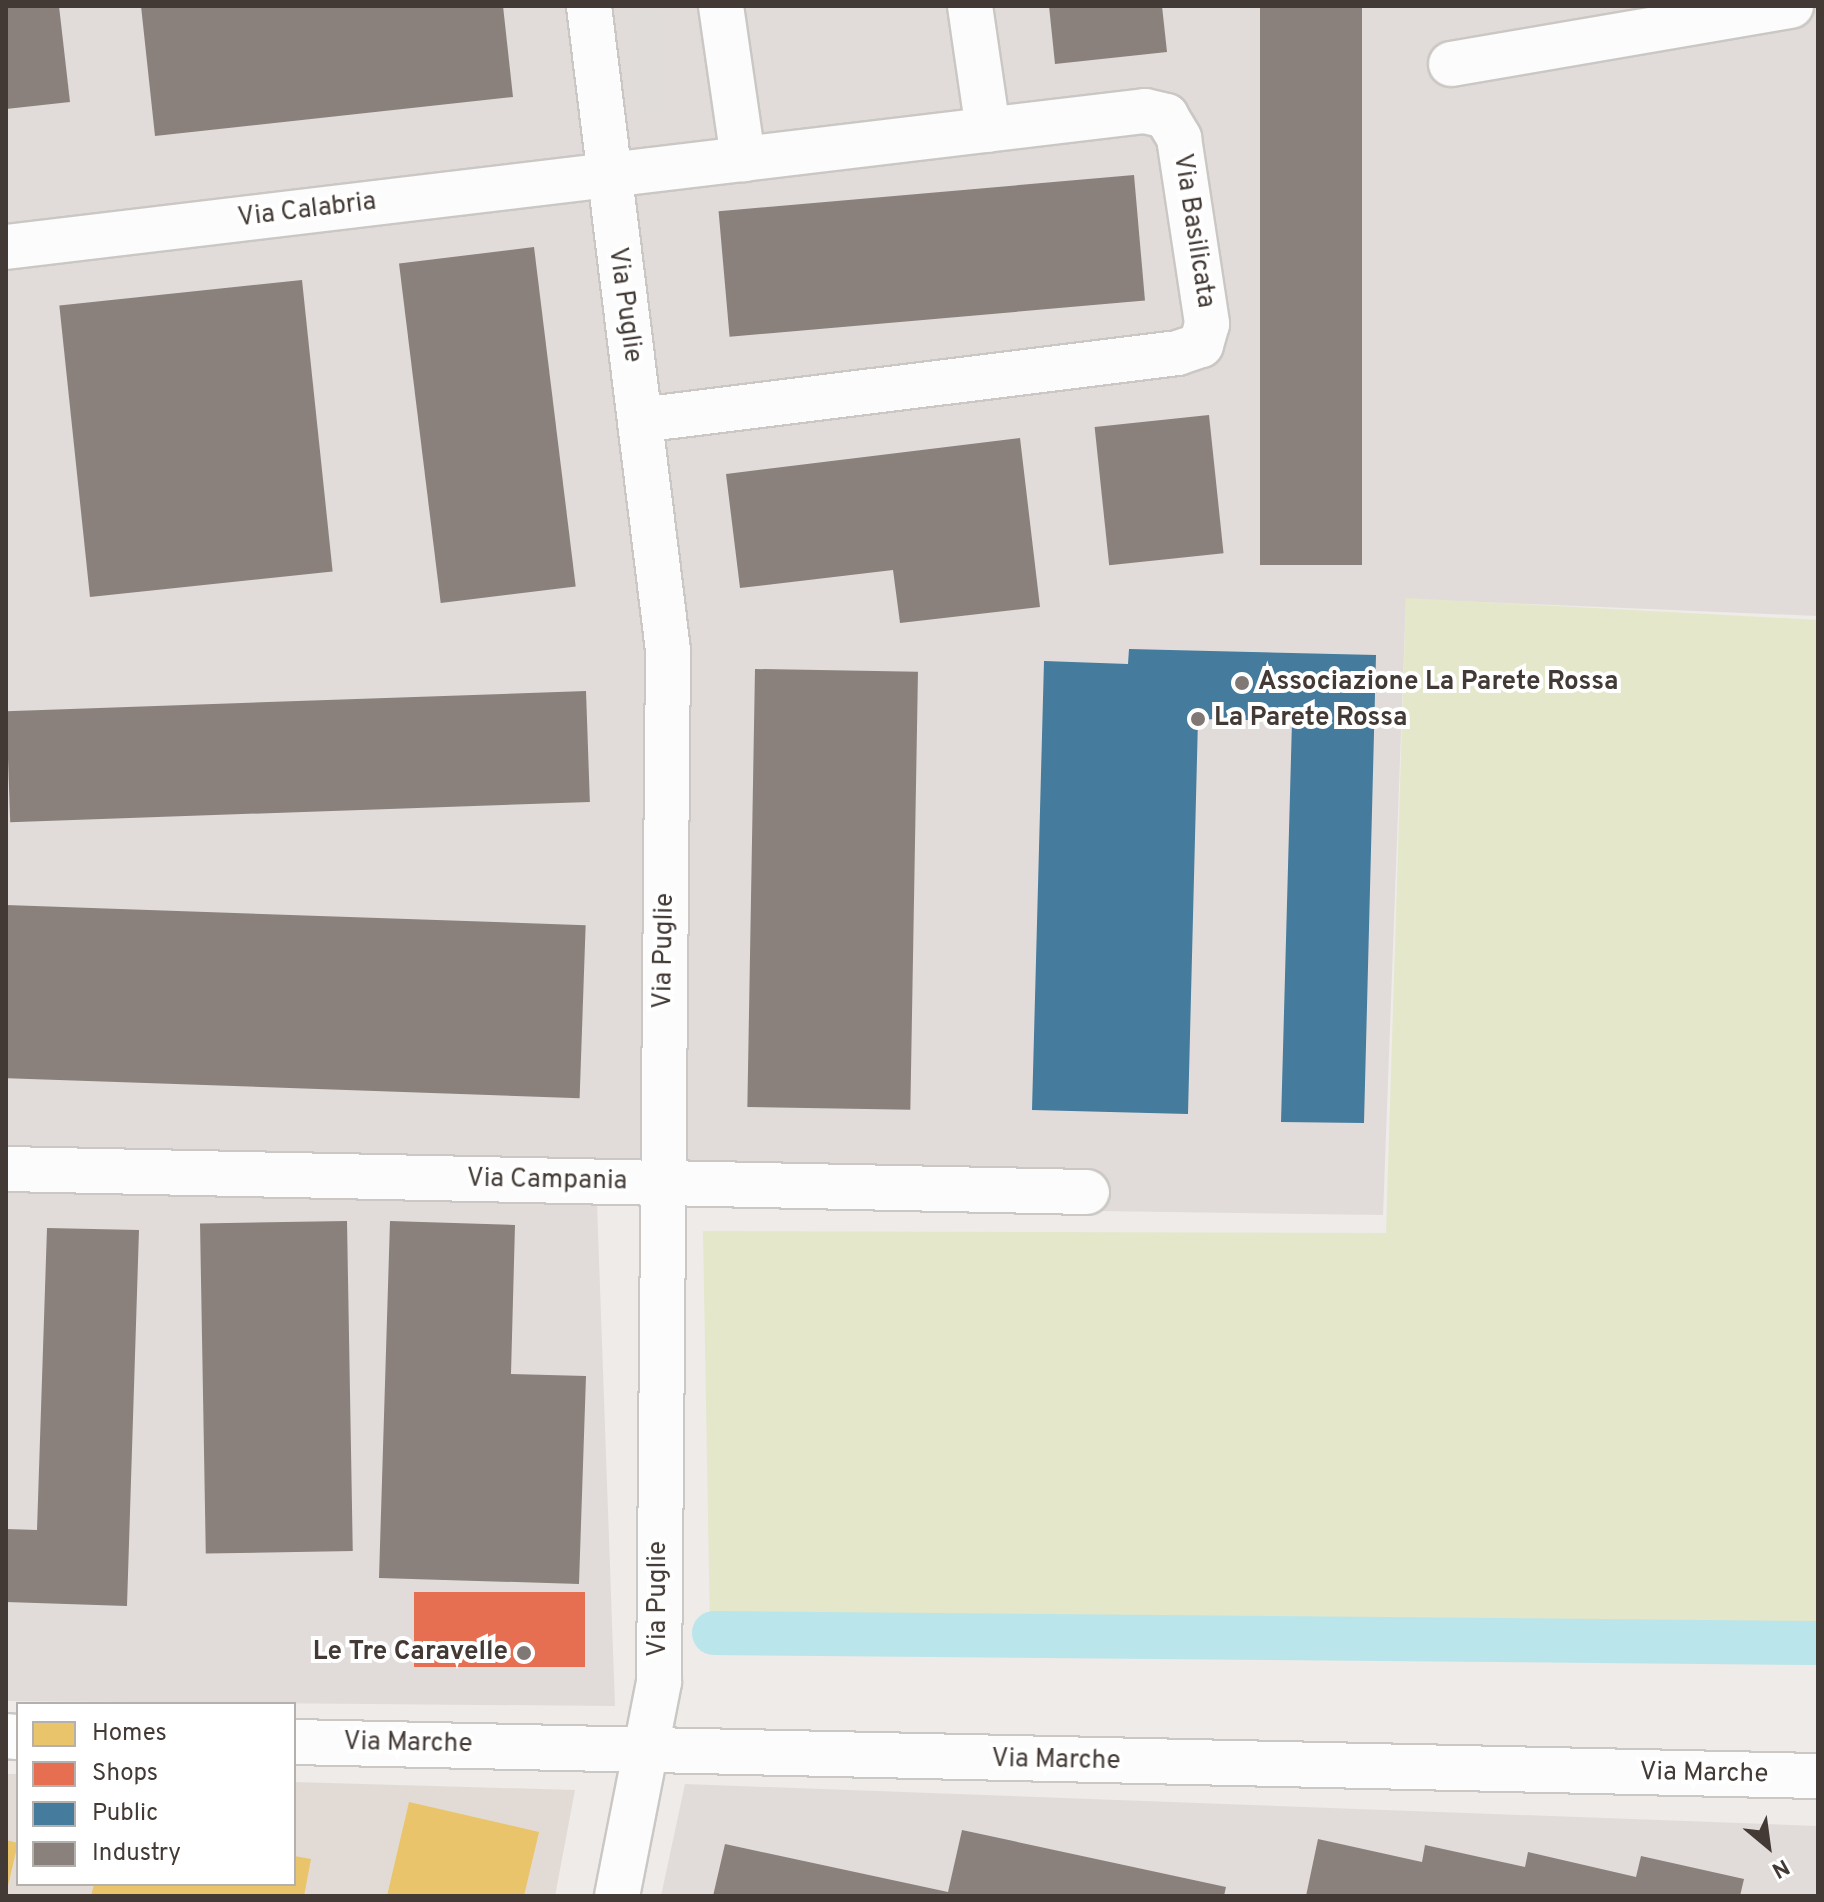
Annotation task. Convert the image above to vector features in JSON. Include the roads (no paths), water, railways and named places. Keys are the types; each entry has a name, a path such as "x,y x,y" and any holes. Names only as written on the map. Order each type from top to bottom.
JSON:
{"street":[{"name":"Via Puglie","path":"589,6 607,175 668,650 659,1682 617,1896"},
{"path":"721,6 743,159"},
{"path":"970,6 988,130"},
{"path":"1451,64 1791,6"},
{"name":"Via Basilicata","path":"607,175 1145,111 1166,116 1179,138 1207,324 1201,345 1178,353 640,420"},
{"name":"Via Calabria","path":"6,247 607,175"},
{"name":"Via Campania","path":"6,1169 1087,1192"},
{"name":"Via Marche","path":"296,1742 648,1746 783,1755 1818,1776"}],"waterway":[{"path":"714,1633 1818,1643"}],"place":[{"name":"Associazione La Parete Rossa","path":"1242,683"},
{"name":"La Parete Rossa","path":"1198,719"},
{"name":"Le Tre Caravelle","path":"524,1653"}]}
